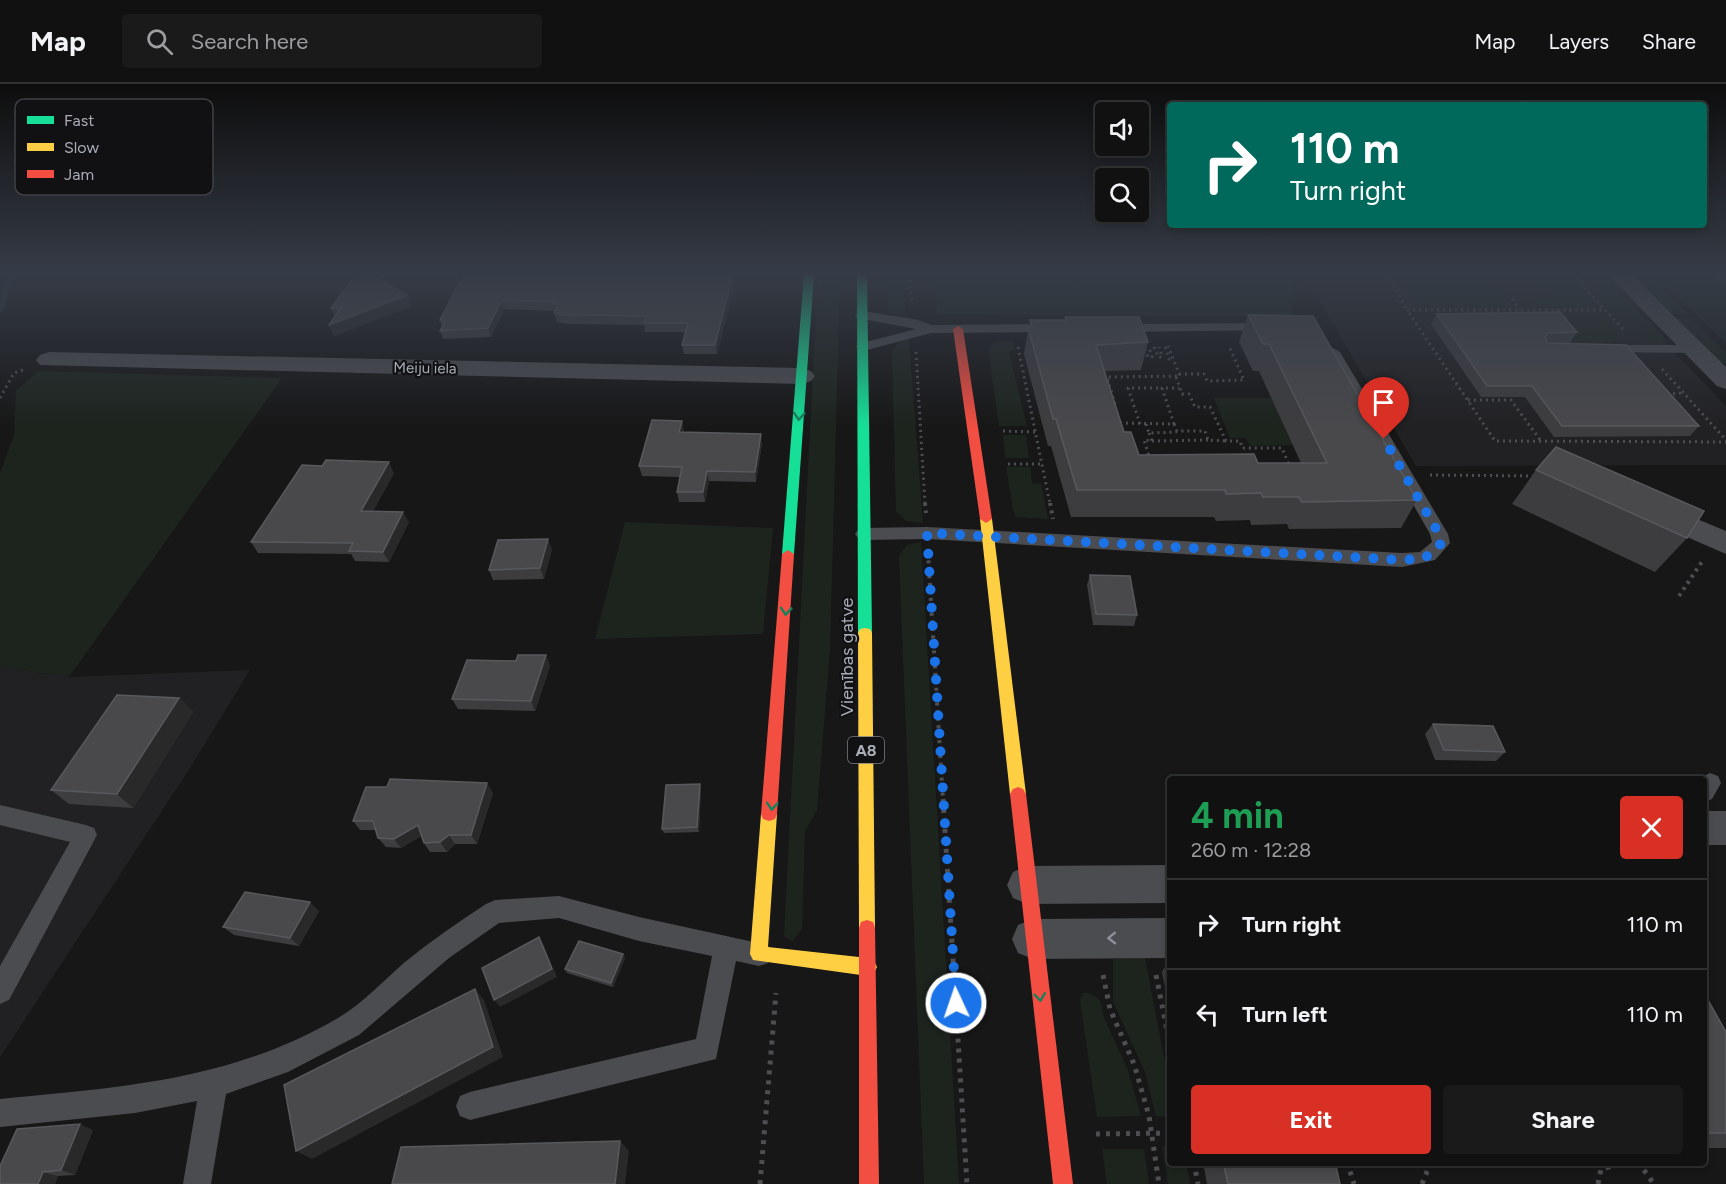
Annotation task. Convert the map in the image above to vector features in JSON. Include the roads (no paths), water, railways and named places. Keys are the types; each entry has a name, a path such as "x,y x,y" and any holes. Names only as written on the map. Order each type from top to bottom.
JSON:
{"main road":[{"path":"805,325 759,954 868,967"},
{"name":"Vienības gatve","path":"862,325 869,1184"},
{"path":"958,329 989,537 1062,1184"}],"street":[{"path":"1670,325 1726,381"},
{"name":"Meiju iela","path":"49,360 802,376"},
{"path":"1622,497 1717,548"},
{"path":"1707,828 1726,828"},
{"path":"1027,885 1167,884"},
{"path":"1033,939 1162,951"}],"lane":[{"path":"900,325 914,329 1077,328"},
{"path":"1100,328 1289,326"},
{"path":"863,347 914,329"},
{"path":"864,534 927,533 1402,560 1424,559 1435,552 1441,543 1434,524 1323,340"},
{"path":"1590,349 1694,349"},
{"path":"0,815 86,835 0,991"},
{"path":"0,1113 135,1099 214,1084 279,1063 351,1026 440,949 495,912 559,907 639,929 759,954"},
{"path":"470,1106 707,1050 726,948"},
{"path":"197,1184 214,1084"}]}
